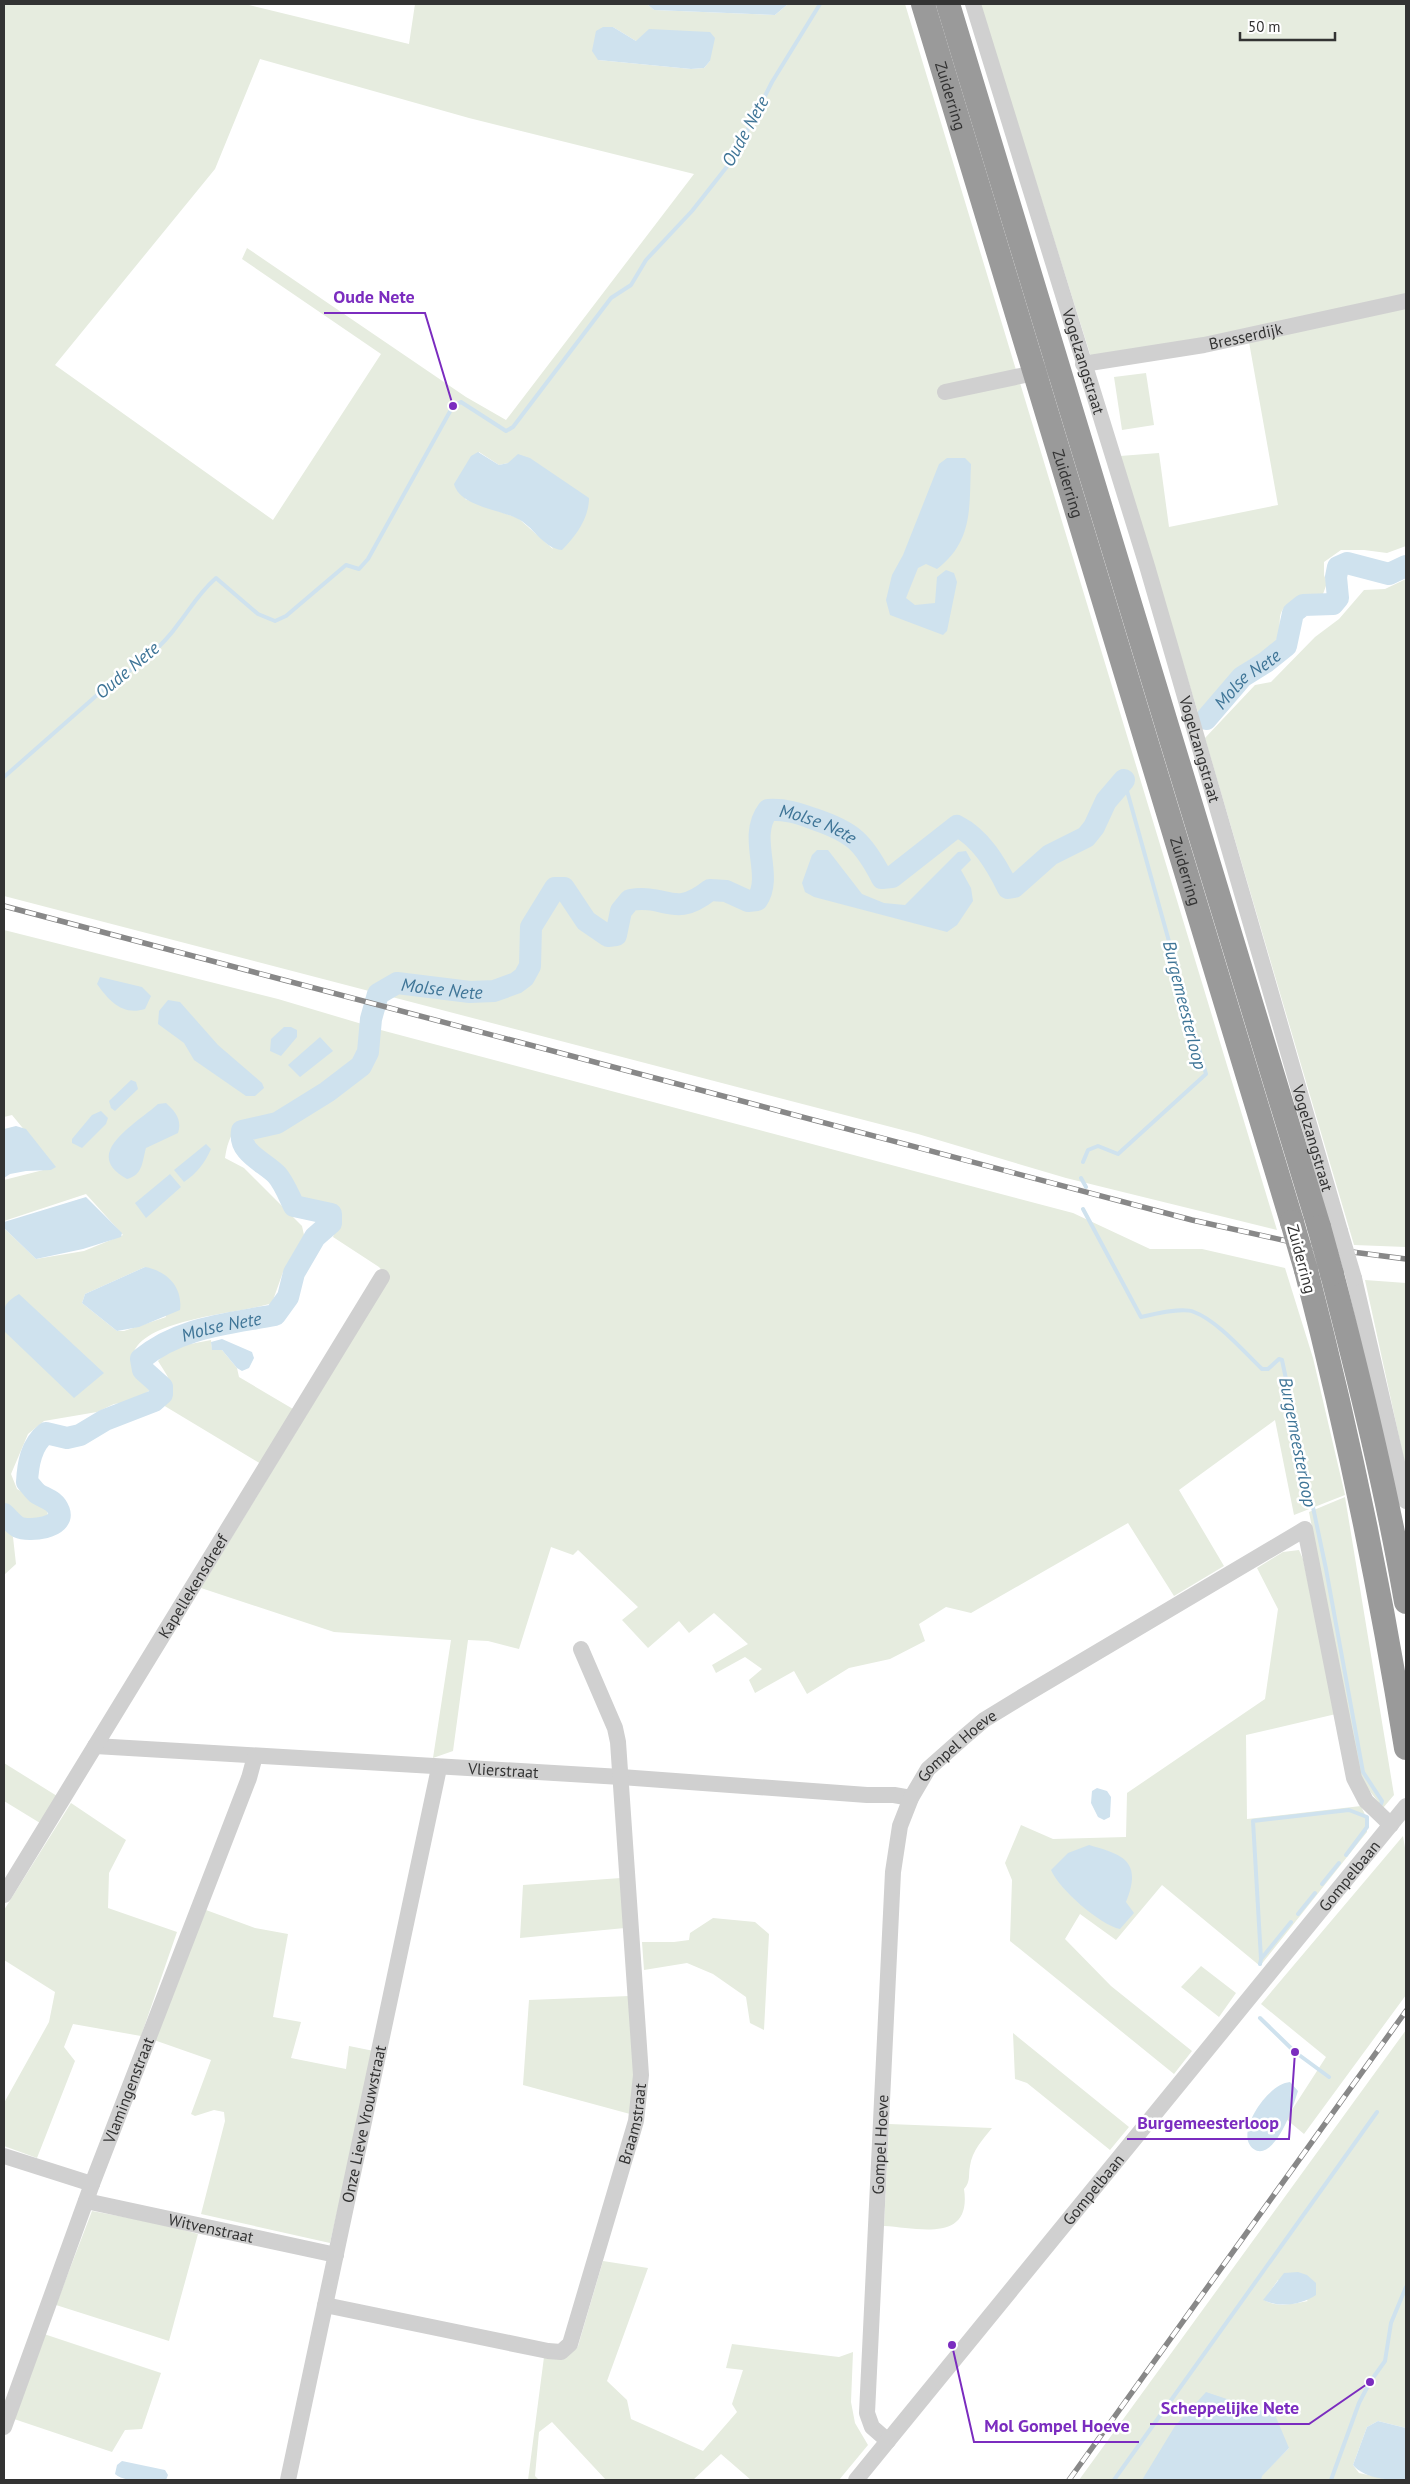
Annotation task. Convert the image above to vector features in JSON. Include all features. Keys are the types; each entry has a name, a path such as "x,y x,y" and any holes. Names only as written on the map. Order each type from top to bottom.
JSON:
{"highway":[{"name":"Zuiderring","path":"923,4 1306,1270 1371,1545 1406,1748"},
{"name":"Zuiderring","path":"948,4 1058,366 1330,1229 1343,1276 1406,1602"}],"street":[{"name":"Vogelzangstraat","path":"973,4 1147,566 1330,1229"},
{"name":"Bresserdijk","path":"1083,364 1204,345 1406,301"},
{"path":"945,392 1035,373 1058,366"},
{"path":"1343,1276 1406,1500"},
{"name":"Kapellekensdreef","path":"4,1895 382,1277"},
{"name":"Gompel Hoeve","path":"888,2441 872,2427 867,2413 893,1872 900,1826 911,1798 928,1769 984,1720 1305,1529 1354,1778 1366,1801 1391,1825"},
{"name":"Braamstraat","path":"325,2305 548,2351 561,2352 570,2344 636,2121 641,2075 621,1777 615,1728 581,1649"},
{"name":"Vlierstraat","path":"95,1746 439,1768 621,1777 857,1794 894,1794 911,1798"},
{"name":"Vlamingenstraat","path":"4,2427 92,2184 249,1778 255,1756"},
{"name":"Onze Lieve Vrouwstraat","path":"288,2480 439,1768"},
{"name":"Gompelbaan","path":"856,2480 1406,1806"},
{"path":"4,2156 92,2184"},
{"name":"Witvenstraat","path":"86,2201 336,2255"}],"shaded area":[{"path":"4,4 245,4 409,44 415,4 647,4 654,10 775,15 788,4 905,4 1277,1230 1066,1178 918,1134 4,896","holes":["613,27 636,41 710,61 704,68 691,69 598,60","260,59 469,118 694,174 506,420 466,397 247,248 242,259 381,354 273,520 55,365 215,169","479,452 499,465 508,463 553,549 518,518 465,499"]},
{"path":"980,4 1406,4 1406,294 1245,331 1091,357"},
{"path":"1406,308 1406,546 1387,553 1341,550 1324,562 1324,575 1327,583 1323,594 1302,598 1289,604 1280,616 1279,632 1276,641 1269,650 1245,663 1199,716 1120,456 1159,453 1169,527 1278,505 1249,342"},
{"path":"1146,373 1154,425 1122,430 1114,377"},
{"path":"1406,579 1406,1247 1354,1245 1205,738 1255,685 1271,682 1315,637 1339,619 1364,590 1385,589"},
{"path":"4,930 278,999 362,1024 360,1050 346,1067 322,1087 275,1116 242,1124 235,1130 229,1141 225,1158 244,1168 302,1226 304,1235 283,1272 272,1303 191,1320 150,1335 137,1347 132,1361 135,1376 144,1382 150,1390 135,1401 114,1404 97,1412 44,1421 28,1434 11,1474 17,1489 46,1505 48,1516 34,1523 23,1522 18,1519 4,1503 4,1228 36,1259 84,1251 123,1235 86,1194 4,1221 4,1180 55,1167 12,1115 4,1117","holes":["145,1267 166,1317 124,1331 117,1331 82,1303 85,1294"]},
{"path":"377,1029 1073,1213 1150,1249 1202,1249 1285,1268 1313,1358 1345,1495 1294,1515 1275,1420 1179,1490 1224,1566 1174,1596 1128,1523 971,1613 946,1607 919,1624 925,1641 890,1659 849,1668 807,1694 794,1671 755,1693 749,1680 762,1669 745,1657 716,1673 712,1665 748,1644 714,1613 689,1633 679,1621 648,1648 622,1620 638,1607 578,1550 573,1555 551,1547 519,1649 488,1641 468,1640 453,1751 433,1758 451,1640 334,1632 201,1588 389,1279 379,1267 333,1237 338,1222 333,1220 334,1210 320,1204 304,1203 297,1199 288,1179 279,1168 262,1156 251,1142 256,1137 267,1134 297,1118 347,1085 366,1066 373,1048"},
{"path":"1365,1280 1406,1283 1406,1469"},
{"path":"211,1340 212,1349 222,1350 237,1368 239,1377 293,1409 261,1464 163,1405 168,1399 171,1388 168,1378 158,1361 170,1348"},
{"path":"1345,1497 1394,1795 1383,1808 1361,1780 1309,1512"},
{"path":"4,1526 13,1537 16,1564 4,1575"},
{"path":"1299,1550 1303,1559 1336,1714 1246,1735 1247,1819 1361,1806 1367,1819 1367,1832 1260,1966 1162,1885 1116,1940 1080,1914 1065,1939 1111,1986 1192,2051 1174,2074 1010,1941 1012,1880 1005,1863 1021,1825 1053,1839 1126,1837 1127,1793 1265,1699 1278,1609 1257,1568 1283,1552"},
{"path":"4,1763 57,1796 40,1823 4,1801"},
{"path":"71,1803 126,1840 109,1873 108,1908 177,1932 141,2036 73,2024 64,2047 75,2061 37,2158 4,2146 4,2103 49,2022 55,1992 4,1960 4,1910"},
{"path":"1403,1836 1406,1854 1406,1995 1304,2134 1286,2119 1326,2057 1261,2004"},
{"path":"621,1878 625,1928 520,1938 523,1885"},
{"path":"206,1910 255,1928 288,1934 273,2017 301,2022 291,2058 346,2069 349,2046 374,2051 330,2243 201,2214 225,2121 224,2112 214,2110 195,2116 191,2114 211,2060 154,2040"},
{"path":"713,1918 755,1922 769,1934 764,2030 750,2023 746,1997 713,1974 687,1963 644,1970 642,1942 689,1940 690,1933"},
{"path":"1201,1966 1236,1993 1219,2017 1181,1987"},
{"path":"629,1996 636,2070 630,2114 523,2085 529,2000"},
{"path":"1406,2030 1406,2428 1378,2421 1367,2427 1353,2465 1359,2473 1391,2480 1261,2480 1261,2476 1289,2448 1146,2475 1142,2480 1079,2480","holes":["1278,2280 1308,2301 1280,2305 1264,2300"]},
{"path":"1013,2033 1129,2127 1110,2150 1027,2083 1015,2079"},
{"path":"889,2124 992,2128 973,2155 968,2181 964,2189 964,2206 960,2218 951,2225 927,2229 884,2226"},
{"path":"92,2211 161,2224 198,2234 169,2341 56,2305"},
{"path":"603,2261 648,2268 607,2381 627,2400 631,2419 703,2451 737,2412 732,2404 743,2370 726,2368 732,2344 839,2357 853,2352 851,2402 855,2423 868,2445 839,2480 751,2480 721,2454 693,2480 606,2480 552,2422 539,2432 535,2476 539,2480 528,2480 544,2357 563,2358 578,2346"},
{"path":"44,2334 161,2373 142,2429 125,2430 112,2452 14,2419"}],"water":[{"path":"647,4 788,4 775,15 654,10"},
{"path":"603,27 613,27 636,41 649,29 710,32 715,38 710,61 704,68 691,69 598,60 592,51 596,31"},
{"path":"478,452 499,465 508,463 518,454 530,458 589,498 587,513 581,526 562,550 543,541 522,521 471,502 458,491 454,484 471,456"},
{"path":"947,458 965,458 971,464 967,522 958,547 949,558 937,569 926,564 918,568 906,598 915,605 935,603 937,577 946,570 954,573 957,582 947,631 943,635 890,615 886,600 892,575 903,555 939,464"},
{"path":"817,850 828,850 862,894 884,903 905,905 958,852 966,851 971,860 961,870 971,888 973,901 957,925 947,932 814,897 805,892 802,883 812,855"},
{"path":"100,977 142,987 151,996 145,1009 137,1011 123,1009 117,1005 106,996 97,984"},
{"path":"168,1000 180,1002 218,1045 262,1083 264,1088 255,1096 246,1096 194,1060 184,1043 158,1024 159,1011"},
{"path":"284,1027 291,1027 297,1030 297,1037 281,1056 270,1051 271,1039"},
{"path":"320,1037 333,1051 300,1077 288,1065"},
{"path":"131,1080 136,1082 138,1089 115,1111 111,1108 109,1101"},
{"path":"166,1103 179,1120 178,1133 146,1148 139,1171 127,1179 114,1169 109,1160 110,1150 126,1130 158,1104"},
{"path":"101,1111 108,1118 106,1124 82,1148 72,1143 72,1139 92,1115"},
{"path":"16,1126 26,1129 56,1167 51,1170 10,1174 4,1178 4,1129"},
{"path":"206,1144 211,1149 206,1159 200,1168 184,1182 174,1170"},
{"path":"170,1174 181,1187 146,1218 135,1203"},
{"path":"86,1197 122,1233 121,1237 83,1249 36,1259 4,1228 4,1222"},
{"path":"145,1267 160,1272 172,1281 179,1294 180,1310 139,1327 117,1331 82,1303 85,1294"},
{"path":"19,1294 104,1373 74,1398 4,1331 4,1309"},
{"path":"222,1339 252,1352 254,1358 249,1368 242,1371 237,1368 222,1350 212,1350 211,1342"},
{"path":"1097,1788 1107,1791 1111,1797 1110,1817 1104,1820 1098,1817 1091,1803 1092,1791"},
{"path":"1089,1845 1112,1852 1121,1857 1131,1869 1132,1878 1126,1902 1134,1913 1120,1929 1091,1914 1062,1887 1051,1870 1068,1853"},
{"path":"1290,2082 1298,2091 1282,2130 1271,2146 1265,2150 1254,2150 1249,2143 1248,2133 1259,2105 1274,2089"},
{"path":"1298,2272 1307,2275 1316,2283 1316,2295 1304,2301 1283,2305 1263,2300 1284,2273"},
{"path":"1206,2392 1275,2415 1289,2448 1262,2476 1261,2480 1142,2480 1175,2426"},
{"path":"1378,2421 1406,2428 1406,2480 1371,2476 1358,2470 1353,2465 1367,2427"},
{"path":"122,2461 165,2470 168,2475 166,2480 139,2481 126,2479 115,2474 117,2465"}],"waterway":[{"name":"Oude Nete","path":"4,777 113,681 140,663 157,648 173,632 200,594 216,578 258,614 275,621 286,616 346,565 359,569 368,559 453,406 461,402 506,431 513,427 611,298 631,285 646,260 692,211 733,159 772,82 820,4"},
{"name":"Molse Nete","path":"1206,719 1242,677 1266,662 1286,646 1293,613 1303,605 1333,604 1338,598 1336,577 1338,567 1347,563 1389,574 1406,566"},
{"name":"Burgemeesterloop","path":"1083,1162 1088,1150 1098,1146 1118,1154 1206,1074 1124,780"},
{"name":"Molse Nete","path":"4,1514 16,1526 30,1529 52,1525 57,1521 59,1511 55,1504 38,1494 27,1482 29,1462 37,1443 46,1433 67,1438 80,1435 105,1420 154,1401 162,1394 162,1387 143,1370 141,1359 156,1348 188,1333 222,1324 275,1315 288,1297 294,1273 315,1237 331,1223 331,1214 294,1206 277,1175 248,1151 242,1139 242,1131 277,1123 327,1092 361,1066 368,1052 371,1019 378,994 397,983 470,992 494,991 516,983 524,977 530,966 531,927 555,888 564,888 586,921 608,936 616,935 621,911 630,900 643,899 670,904 687,903 710,890 726,891 748,901 757,900 763,879 760,832 762,821 768,810 797,813 848,834 869,855 882,878 892,877 957,826 973,837 987,852 1008,888 1014,887 1050,855 1086,837 1094,827 1106,801 1124,780"},
{"name":"Burgemeesterloop","path":"1081,1178 1086,1187"},
{"name":"Burgemeesterloop","path":"1083,1209 1141,1317 1182,1310 1194,1312 1212,1322 1262,1369 1268,1369 1279,1359 1282,1360 1326,1569 1363,1772 1382,1801 1381,1804"},
{"path":"1261,1959 1253,1821 1349,1810 1367,1817 1367,1827 1346,1855"},
{"name":"Burgemeesterloop","path":"1322,1884 1339,1863"},
{"name":"Burgemeesterloop","path":"1298,1914 1315,1893"},
{"name":"Burgemeesterloop","path":"1260,1964 1261,1959 1291,1922"},
{"name":"Burgemeesterloop","path":"1260,2018 1295,2052 1329,2077"},
{"name":"Burgemeesterloop","path":"1114,2480 1377,2112"},
{"path":"1331,2480 1359,2403 1370,2382 1385,2361 1391,2323 1406,2287"}],"railway":[{"path":"4,906 1192,1220 1314,1247 1406,1259"},
{"path":"1069,2480 1406,2011"}],"place":[{"name":"Oude Nete","path":"453,406"},
{"name":"Burgemeesterloop","path":"1295,2052"},
{"name":"Mol Gompel Hoeve","path":"952,2345"},
{"name":"Scheppelijke Nete","path":"1370,2382"}]}
